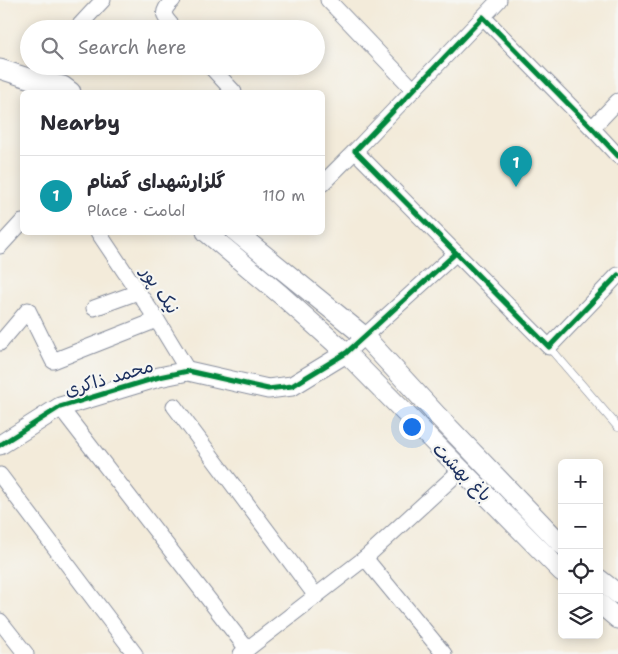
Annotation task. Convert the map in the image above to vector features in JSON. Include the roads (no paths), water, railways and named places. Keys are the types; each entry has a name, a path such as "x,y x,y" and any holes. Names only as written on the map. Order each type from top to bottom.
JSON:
{"street":[{"path":"167,20 164,12 173,0"},
{"path":"328,0 414,90"},
{"path":"325,181 499,0"},
{"path":"83,20 96,3"},
{"path":"483,17 618,156"},
{"path":"0,69 20,74"},
{"path":"23,75 63,86 68,90"},
{"path":"218,75 232,90"},
{"path":"592,128 618,101"},
{"path":"355,151 549,348 615,283"},
{"path":"0,246 20,224"},
{"name":"نیک پور","path":"100,235 158,320 188,371"},
{"name":"باغ بهشت","path":"210,235 346,353 558,568"},
{"name":"باغ بهشت","path":"240,235 364,336 558,541"},
{"path":"346,353 456,253"},
{"path":"94,308 138,292"},
{"path":"0,343 28,310 53,361 158,320"},
{"name":"محمد ذاکری","path":"1,443 60,407 159,377 188,371 268,389 292,386 346,353"},
{"path":"174,406 316,596"},
{"path":"60,407 244,651 365,558 461,470"},
{"path":"0,475 135,654"},
{"path":"365,558 444,654"},
{"path":"603,582 618,594"},
{"path":"603,606 618,619"},
{"path":"0,621 26,654"}],"lane":[{"path":"549,348 618,427"}],"place":[{"name":"گلزارشهدای گمنام","path":"516,187"}]}
